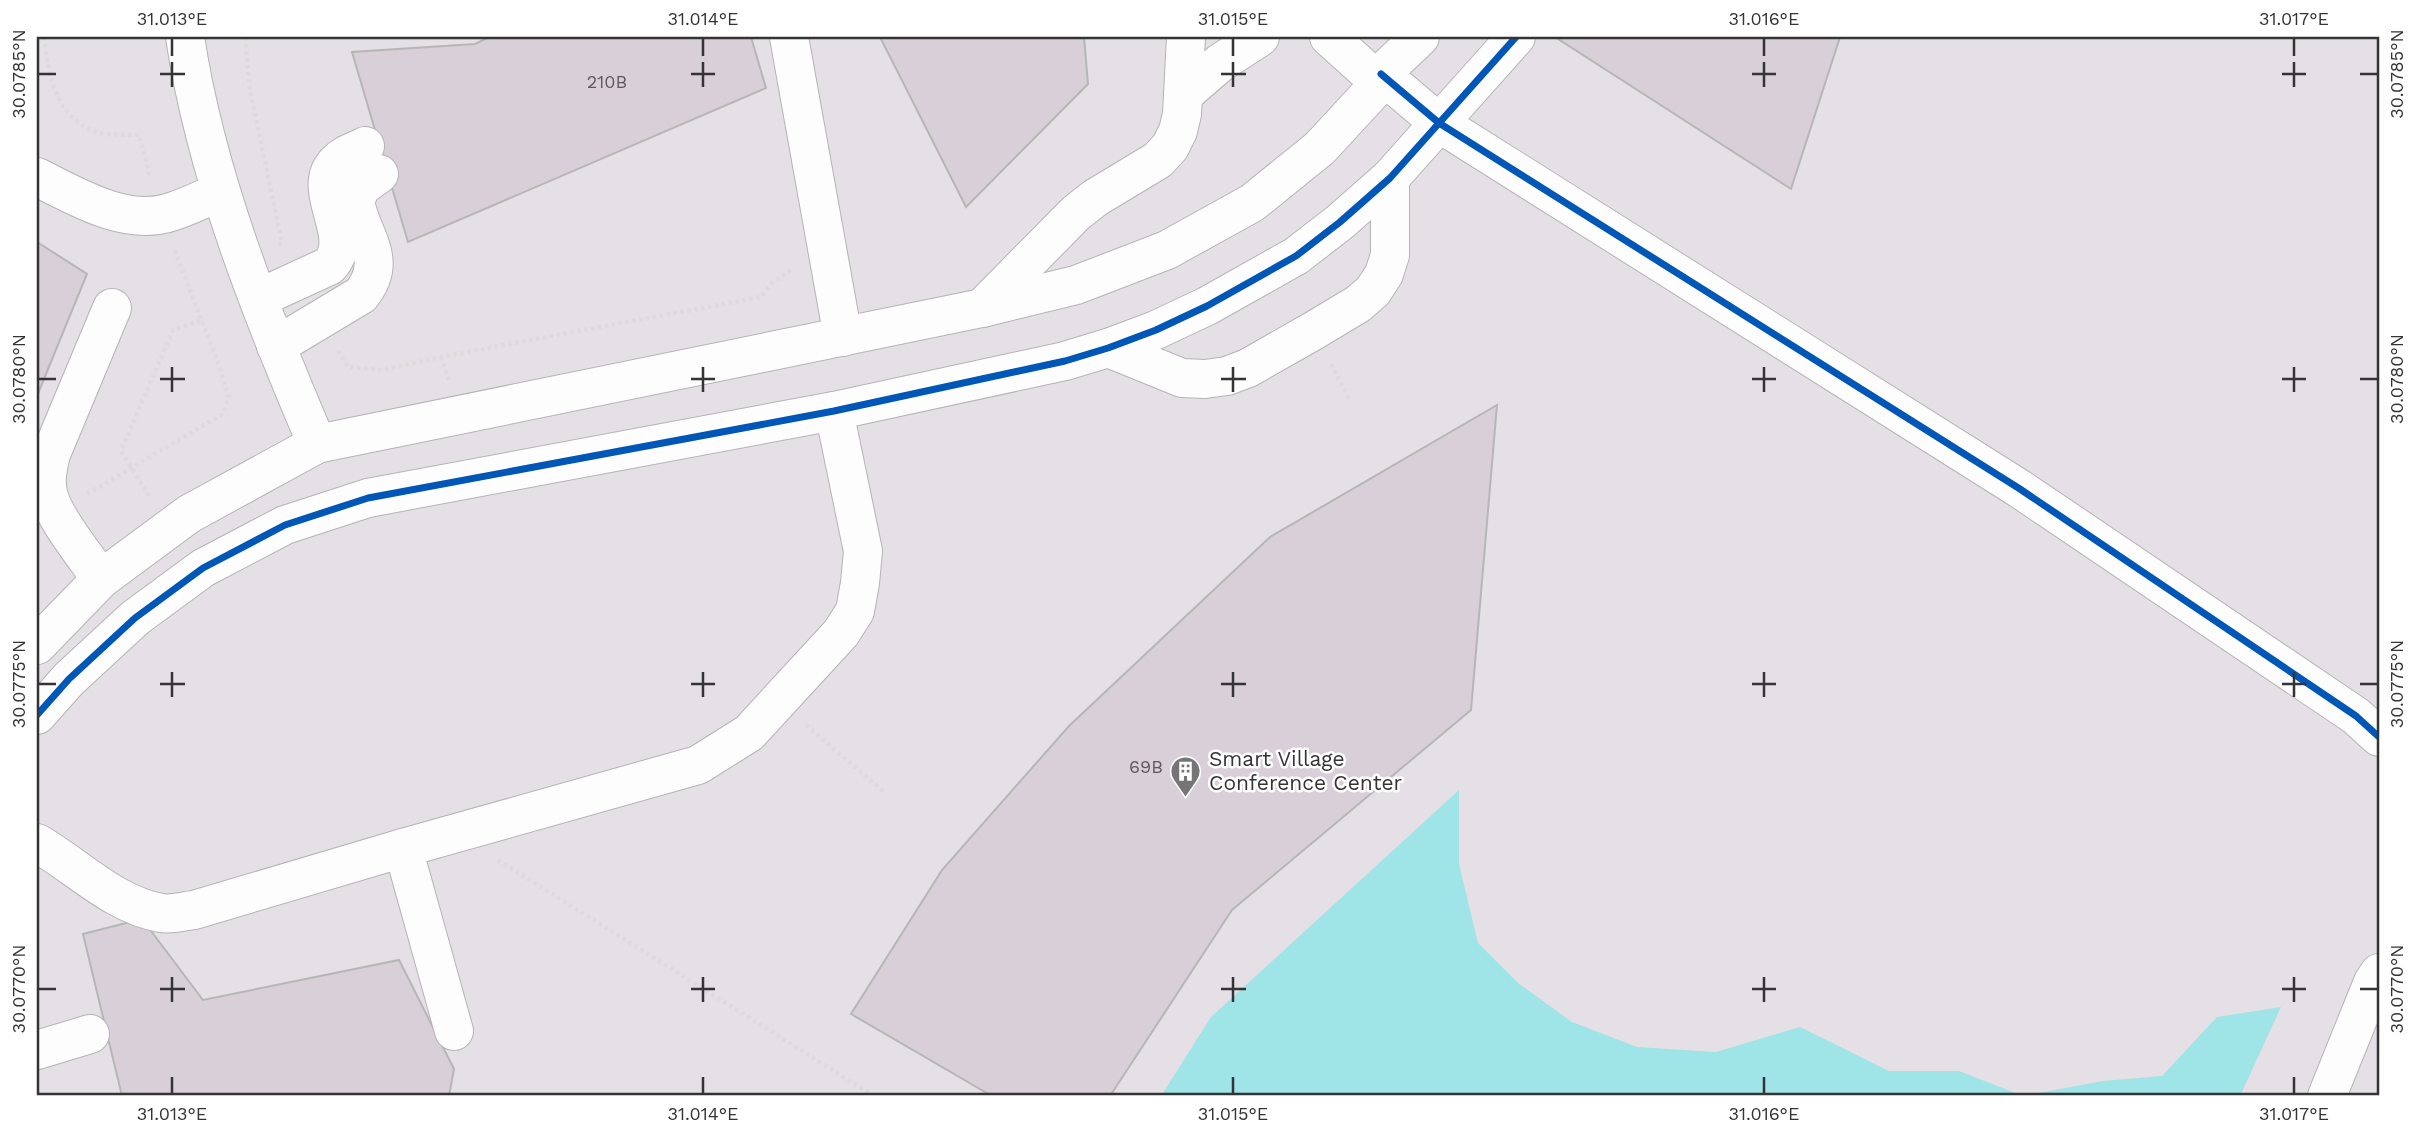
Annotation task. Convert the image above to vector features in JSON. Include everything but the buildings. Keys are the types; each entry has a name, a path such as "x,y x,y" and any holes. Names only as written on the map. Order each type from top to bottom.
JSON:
{"street":[{"path":"184,37 193,93 221,192 276,346 317,444"},
{"path":"789,37 843,337"},
{"path":"982,308 1076,213 1095,198 1158,160 1170,147 1178,131 1186,37"},
{"path":"1183,95 1220,64 1260,37"},
{"path":"1329,37 1439,123 2020,489 2356,716 2379,737"},
{"path":"37,645 101,579 189,514 317,444 982,308 1076,285 1167,250 1252,202 1320,148 1420,37"},
{"path":"37,715 69,680 135,618 203,568 285,525 368,498 834,411 1065,361 1156,330 1207,306 1296,256 1340,222 1390,177 1516,37"},
{"path":"259,298 329,266 334,261 339,242 328,190 329,172 342,157 372,160 355,201 373,250 374,262 369,285 361,295 276,346"},
{"path":"37,177 97,208 148,215 168,214 221,192"},
{"path":"1108,348 1182,378 1227,376 1248,368 1358,304 1373,291 1384,274 1390,255 1390,177"},
{"path":"101,579 56,512 48,494 47,473 51,454 112,308"},
{"path":"37,843 113,895 163,914 194,910 698,765 749,733 841,633 855,611 863,551 834,411"},
{"path":"403,848 453,1031"},
{"path":"2327,1096 2377,980"},
{"path":"37,1050 90,1034"}],"path":[{"path":"44,37 54,91 74,120 97,132 139,135 160,214 202,320 229,398 223,414 56,512"},
{"path":"245,37 250,90 282,243 246,260"},
{"path":"317,321 348,367 382,370 761,297 773,282 790,270 829,258"},
{"path":"169,529 121,451 173,330 202,320"},
{"path":"779,702 885,793"},
{"path":"456,834 874,1096"}],"shaded area":[{"path":"37,37 2379,37 2379,1096 37,1096"}],"water":[{"path":"1459,790 1459,864 1478,943 1518,983 1572,1022 1637,1047 1716,1052 1800,1027 1889,1071 1959,1071 2023,1096 1161,1096 1211,1017"},
{"path":"2281,1007 2240,1096 2023,1096 2103,1081 2162,1076 2217,1017"}],"cycle path":[{"path":"37,715 69,679 135,618 203,568 285,525 368,498 834,411 1065,361 1156,330 1207,306 1296,256 1340,222 1390,178 1516,37"},
{"path":"1381,74 1439,123 2020,489 2356,716 2379,737"}],"place":[{"name":"Smart Village Conference Center","path":"1186,798"}]}
